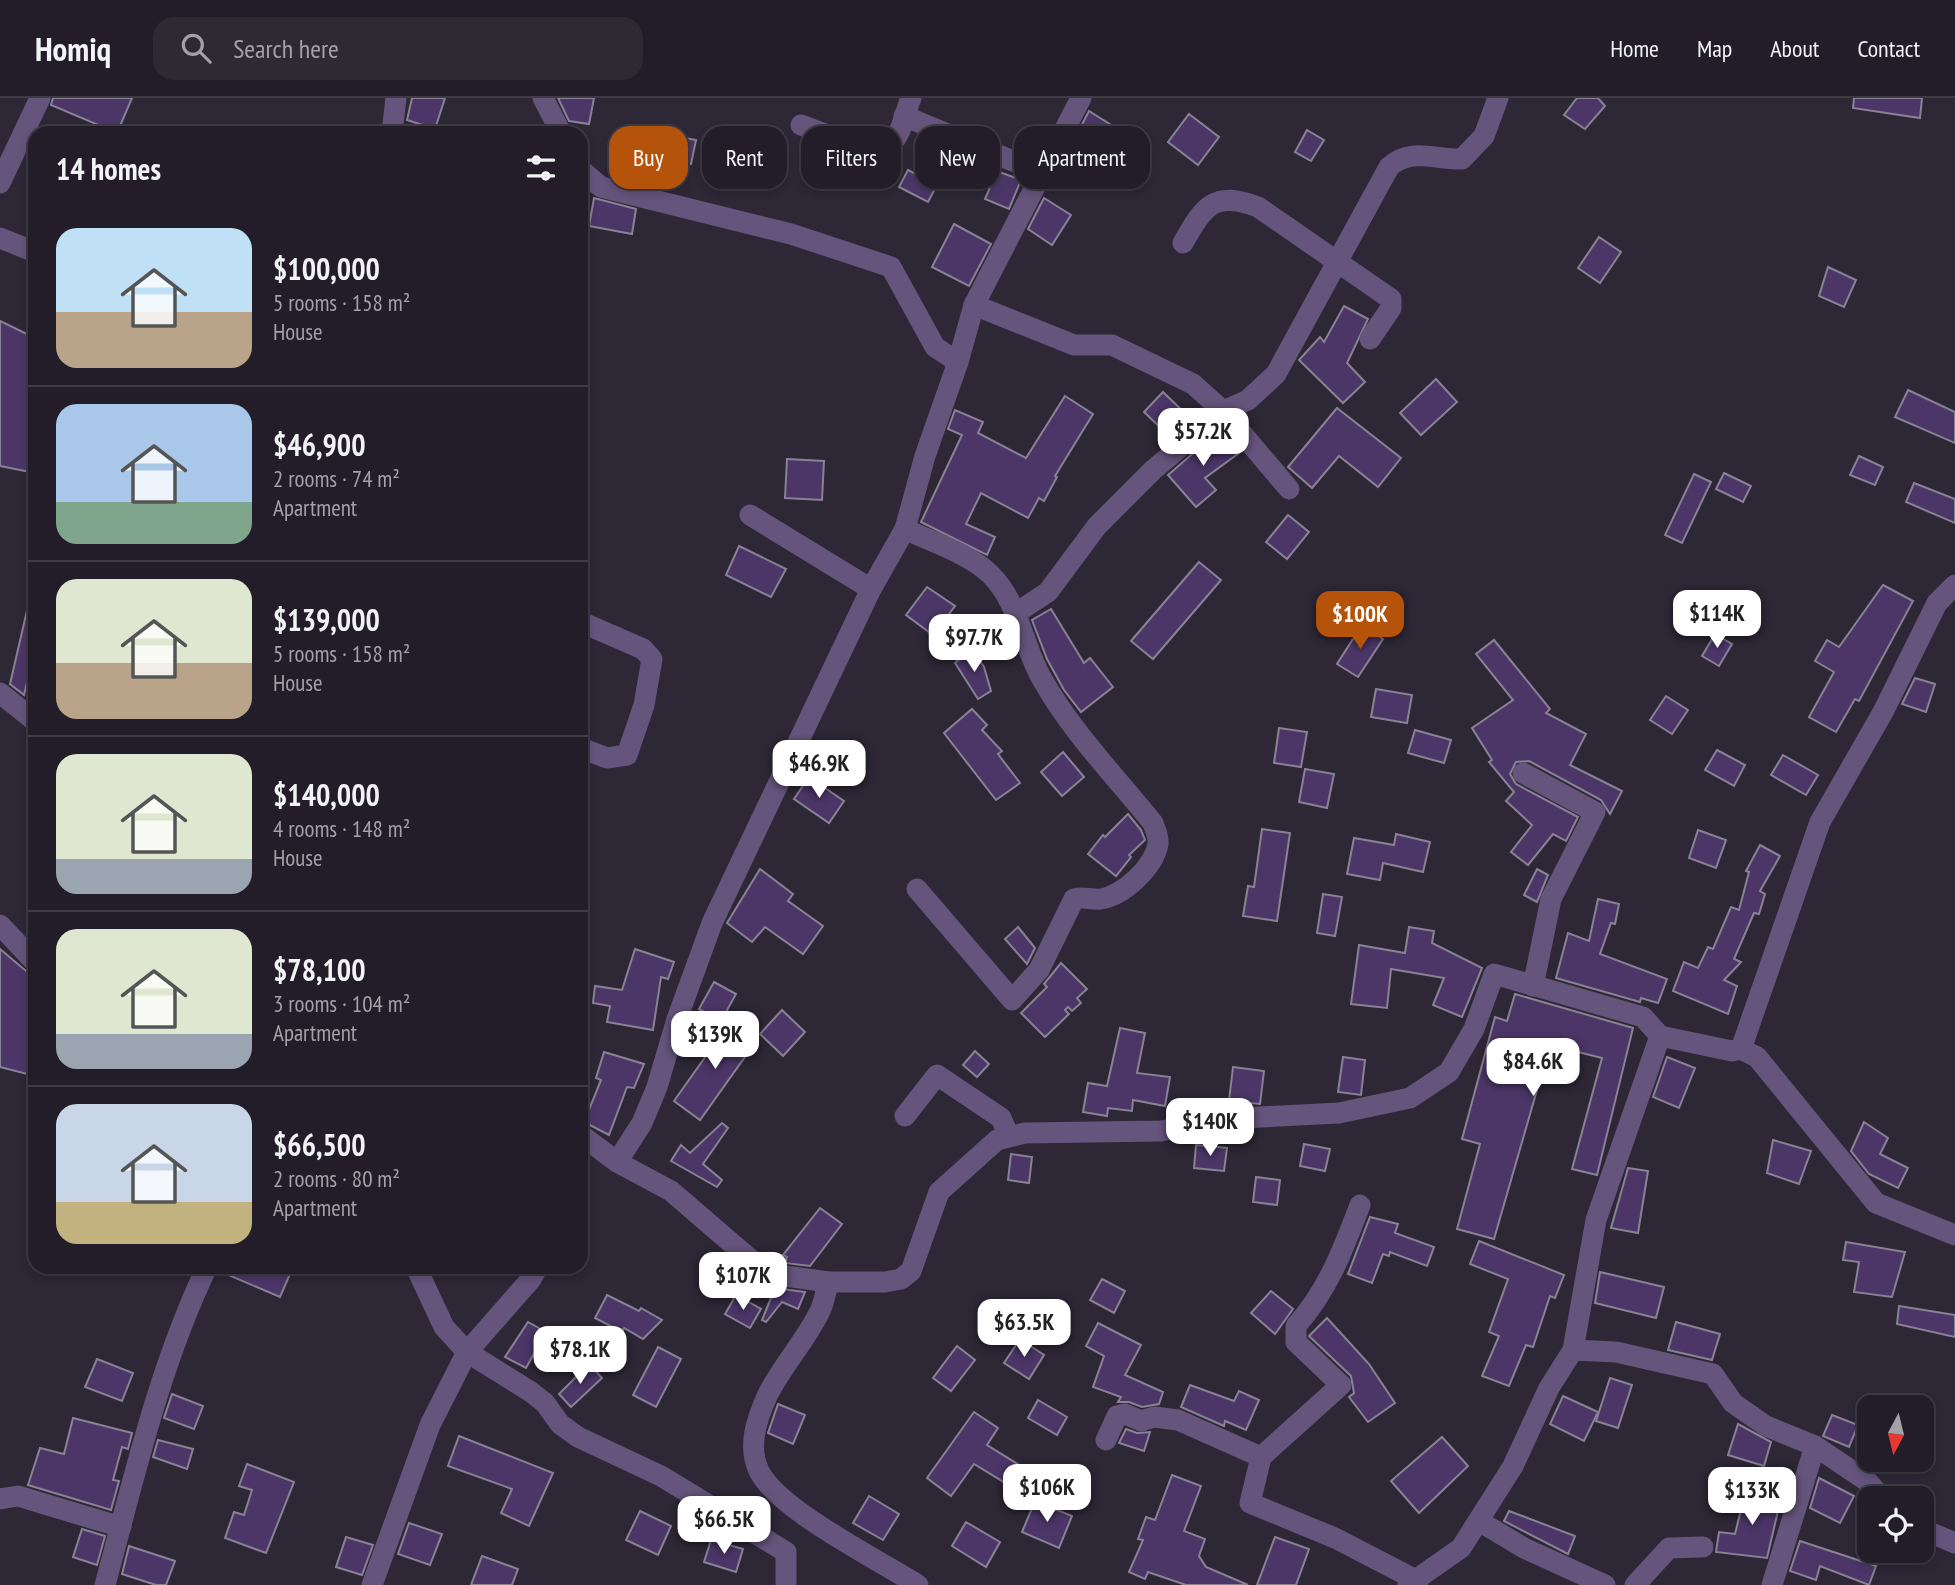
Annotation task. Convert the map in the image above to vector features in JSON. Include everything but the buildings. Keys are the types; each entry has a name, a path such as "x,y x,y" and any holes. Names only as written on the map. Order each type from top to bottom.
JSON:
{"street":[{"path":"0,183 40,98"},
{"path":"393,126 396,98"},
{"path":"543,98 557,126"},
{"path":"1066,126 1081,98"},
{"path":"1016,613 1048,592 1097,526 1153,470 1223,411 1248,400 1276,374 1389,167 1400,157 1414,154 1462,159 1484,136 1499,98"},
{"path":"801,125 877,150 890,146 897,136 908,107 1014,159"},
{"path":"588,176 601,187 791,234 891,267 935,347 958,362"},
{"path":"617,1162 642,1124 652,1099 712,923 870,589 905,529 936,421 958,362 974,305 1034,189"},
{"path":"1183,243 1201,211 1217,201 1234,198 1258,206 1391,299 1391,308 1370,339"},
{"path":"0,238 28,249"},
{"path":"974,305 1074,345 1112,345 1193,384 1223,411 1289,489"},
{"path":"750,515 870,589"},
{"path":"905,529 972,562 991,575 1016,613 1041,678 1078,730 1153,823 1159,842 1152,862 1123,889 1100,899 1083,896 1074,899 1039,970 1012,1000 917,889"},
{"path":"1741,1049 1821,822 1882,712 1937,603 1955,585"},
{"path":"588,625 643,649 652,659 644,705 627,755 607,758 588,751"},
{"path":"0,693 28,715"},
{"path":"1523,773 1595,813 1551,899 1533,986"},
{"path":"0,925 28,955"},
{"path":"588,1140 617,1162 671,1191 750,1259 778,1275 828,1282 901,1279 911,1270 939,1192 997,1140 1009,1136 1161,1131 1220,1118 1339,1113 1410,1098 1449,1072 1474,1029 1494,974 1643,1017 1660,1036 1731,1051 1741,1049 1757,1057 1876,1203 1955,1235"},
{"path":"1360,1205 1338,1265 1315,1304 1296,1326 1296,1342 1341,1385 1261,1457 1250,1503 1335,1538 1413,1583 1461,1548 1513,1465 1549,1388 1573,1350 1596,1220 1660,1036"},
{"path":"905,1116 937,1075 1001,1118 1009,1136"},
{"path":"106,1585 149,1421 204,1274"},
{"path":"419,1274 444,1326 467,1352 531,1392 545,1403 560,1424 578,1437 661,1476 786,1552 786,1585"},
{"path":"372,1585 430,1425 467,1352 534,1274"},
{"path":"828,1282 820,1312 768,1395 756,1426 753,1448 759,1470 772,1489 799,1511 918,1585"},
{"path":"1573,1350 1616,1352 1713,1374 1733,1403 1766,1426 1815,1446 1871,1486"},
{"path":"1105,1440 1117,1416 1125,1415 1141,1420 1178,1420 1261,1457"},
{"path":"1772,1585 1815,1446"},
{"path":"0,1499 18,1496 121,1527"},
{"path":"1479,1521 1524,1548 1605,1585"},
{"path":"1934,1534 1955,1543"},
{"path":"1635,1585 1669,1548 1703,1547"}]}
